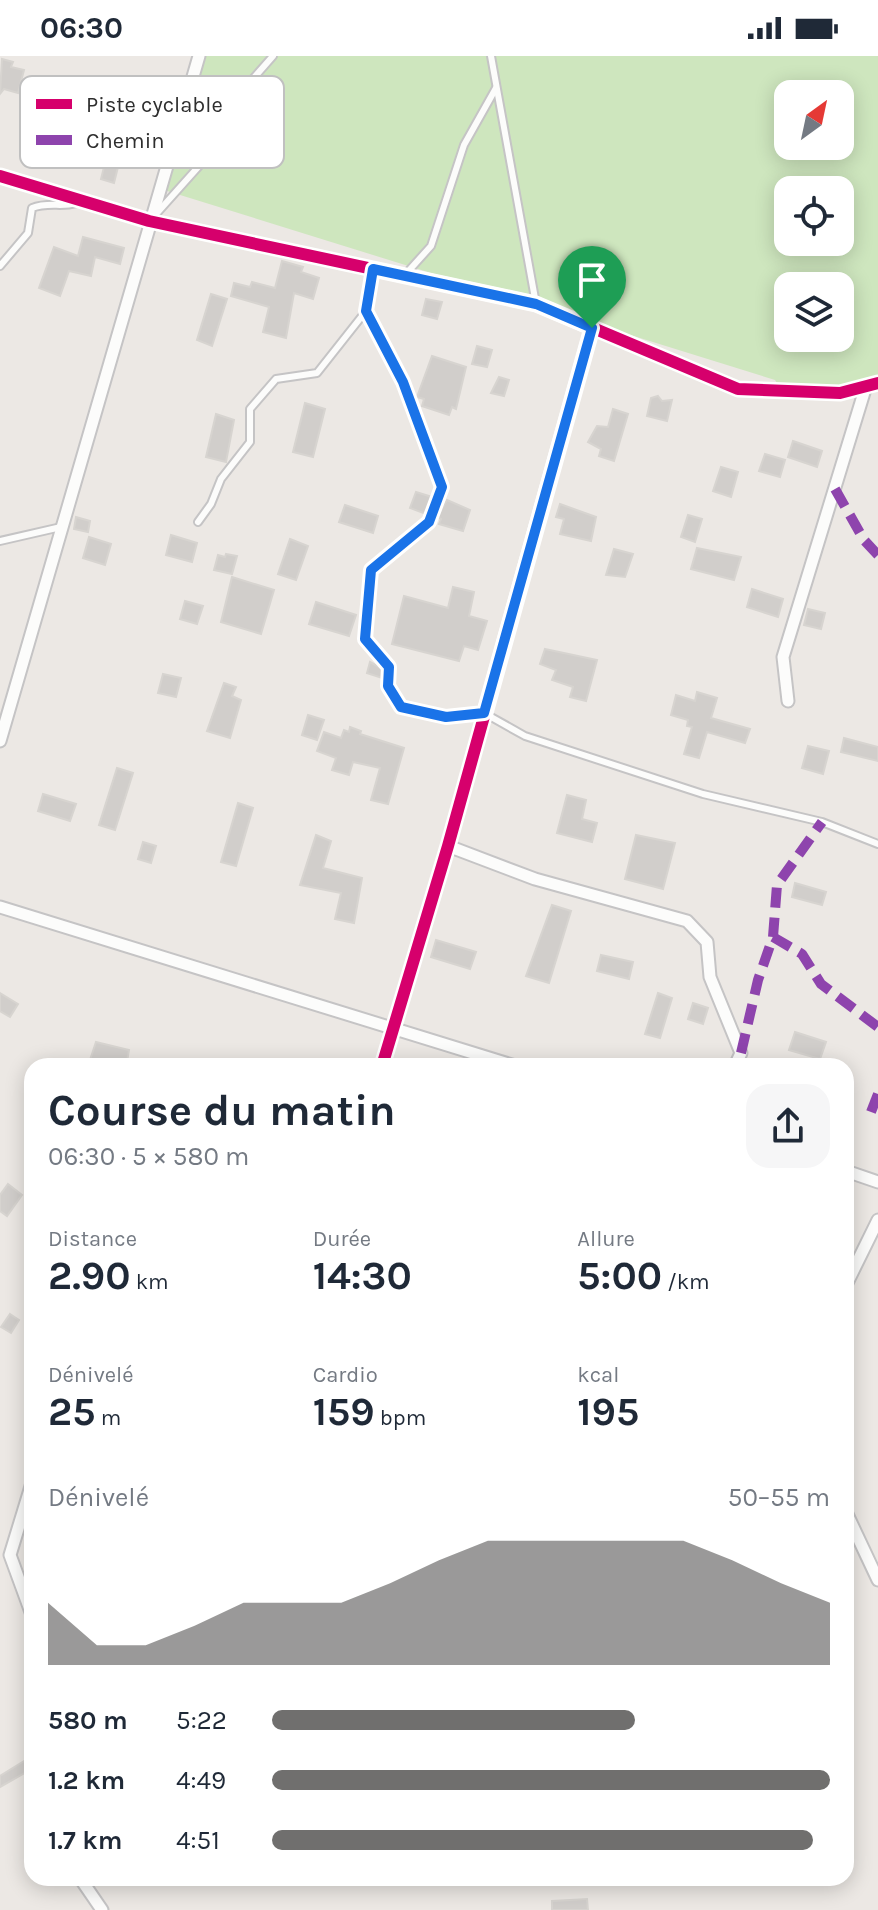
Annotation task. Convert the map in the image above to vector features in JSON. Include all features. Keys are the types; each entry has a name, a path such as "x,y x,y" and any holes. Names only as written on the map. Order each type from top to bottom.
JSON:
{"street":[{"path":"193,76 199,56"},
{"path":"0,741 5,703 61,527 149,221 167,168"},
{"path":"0,176 149,221 536,304 738,389 840,393 872,385"},
{"path":"384,1058 448,846 592,328"},
{"path":"788,701 783,657 872,385"},
{"path":"448,846 535,879 687,921 707,942 710,977 741,1053 739,1058"},
{"path":"0,907 489,1058"},
{"path":"854,1174 878,1182"},
{"path":"854,1269 878,1220"},
{"path":"24,1509 10,1555 24,1593"},
{"path":"854,1529 878,1580"},
{"path":"86,1886 102,1910"}],"lane":[{"path":"255,76 273,56"},
{"path":"491,56 536,304"},
{"path":"404,276 431,246 464,145 496,88"},
{"path":"149,221 197,168"},
{"path":"0,266 28,233 32,208 40,205 67,208 83,201"},
{"path":"198,522 211,504 221,479 250,442 250,409 276,379 317,373 366,311 373,269"},
{"path":"366,311 403,382 442,487 429,522 371,570 365,639 389,667 388,686 401,707 446,717 484,713 525,736 703,794 822,822 878,844"},
{"path":"0,541 61,527"}],"green space":[{"path":"193,56 878,56 878,383 840,393 782,391 775,380 164,190 169,168 284,168 284,76 189,76"}],"building":[{"path":"2,59 13,62 11,67 24,70 18,93 4,89 0,94"},
{"path":"104,168 118,168 114,183 101,179"},
{"path":"83,237 124,248 120,264 95,257 91,276 69,271 60,296 39,288 54,247 78,256"},
{"path":"282,261 303,267 301,272 319,278 313,299 294,293 286,338 263,332 269,307 231,296 234,283 250,287 252,282 275,288"},
{"path":"211,294 227,299 212,346 197,340"},
{"path":"426,299 442,302 437,319 422,315"},
{"path":"477,346 492,350 487,367 472,364"},
{"path":"432,356 466,367 456,409 452,407 449,415 422,406 424,399 417,397"},
{"path":"499,377 509,380 504,396 491,393"},
{"path":"658,396 662,401 672,400 667,421 647,416 651,398"},
{"path":"305,403 325,409 313,457 293,452"},
{"path":"613,409 628,414 614,461 599,456 601,449 588,442 597,426 608,427"},
{"path":"216,414 234,420 226,462 206,457"},
{"path":"793,441 822,451 817,467 788,457"},
{"path":"765,454 785,460 780,477 759,471"},
{"path":"721,467 738,472 731,497 713,491"},
{"path":"416,492 432,497 426,514 410,508"},
{"path":"447,500 470,510 463,531 439,524 441,519 437,517"},
{"path":"560,504 596,517 591,541 560,534 564,519 556,517"},
{"path":"345,505 378,516 373,533 339,522"},
{"path":"688,515 702,519 695,542 681,537"},
{"path":"76,517 90,521 88,532 74,529"},
{"path":"171,535 197,543 192,562 166,555"},
{"path":"89,537 111,544 105,565 83,558"},
{"path":"290,539 308,546 296,580 278,574"},
{"path":"697,548 741,557 734,580 691,569"},
{"path":"614,549 633,554 625,577 606,575"},
{"path":"226,554 237,556 232,574 214,570 218,555 225,557"},
{"path":"232,577 274,590 261,634 221,622"},
{"path":"453,587 474,592 469,616 487,621 478,650 464,646 459,661 392,644 404,596 448,608"},
{"path":"752,589 783,599 778,617 747,607"},
{"path":"185,601 203,606 197,624 180,619"},
{"path":"316,602 356,615 349,636 309,624"},
{"path":"808,609 825,613 821,629 804,625"},
{"path":"545,649 597,660 586,701 570,697 573,687 552,680 556,670 540,664"},
{"path":"370,662 383,669 382,678 367,673"},
{"path":"163,674 181,678 176,697 158,693"},
{"path":"224,683 236,687 232,696 241,700 230,738 207,731"},
{"path":"697,692 717,698 711,718 750,729 745,743 707,732 699,758 684,754 692,727 687,726 688,720 671,715 676,695 695,701"},
{"path":"308,715 324,720 317,740 302,735"},
{"path":"350,727 361,731 360,734 404,748 388,804 371,800 380,768 353,762 349,775 332,770 336,758 317,751 324,732 341,738 344,730 349,732"},
{"path":"844,738 878,747 878,761 841,752"},
{"path":"808,746 829,751 823,774 802,768"},
{"path":"117,768 133,773 115,830 99,825"},
{"path":"43,794 76,804 70,821 38,811"},
{"path":"567,795 586,800 582,819 597,823 592,842 557,833"},
{"path":"238,803 253,808 236,866 221,862"},
{"path":"316,835 331,841 323,868 362,878 354,923 335,919 341,893 300,885"},
{"path":"636,835 675,843 663,889 625,879"},
{"path":"143,842 156,846 151,863 138,859"},
{"path":"795,883 826,892 822,905 792,897"},
{"path":"552,905 571,911 549,983 526,976"},
{"path":"436,940 476,952 470,969 431,957"},
{"path":"601,955 633,962 629,979 597,971"},
{"path":"0,993 18,1004 10,1017 0,1011"},
{"path":"658,993 672,998 660,1038 645,1034"},
{"path":"693,1003 708,1008 703,1024 688,1019"},
{"path":"795,1032 826,1042 820,1058 789,1050"},
{"path":"96,1042 129,1050 128,1058 91,1058"},
{"path":"8,1184 22,1195 7,1216 0,1211 0,1195"},
{"path":"10,1314 19,1320 11,1333 1,1327"},
{"path":"24,1761 24,1773 0,1787 0,1776"},
{"path":"587,1899 588,1910 552,1910 552,1901"}],"marked path":[{"path":"835,489 864,540 878,555"},
{"path":"741,1053 758,980 773,937 777,885 822,822"},
{"path":"773,937 802,954 821,984 878,1027"},
{"path":"871,1112 878,1094"}],"cycle path":[{"path":"0,176 149,221 536,304 738,389 840,393 878,383"},
{"path":"384,1058 448,846 592,328"}],"route":[{"path":"373,269 536,304 592,328 484,713 446,717 401,707 388,686 389,667 365,639 371,570 429,522 442,487 403,382 366,311 373,269"}]}
